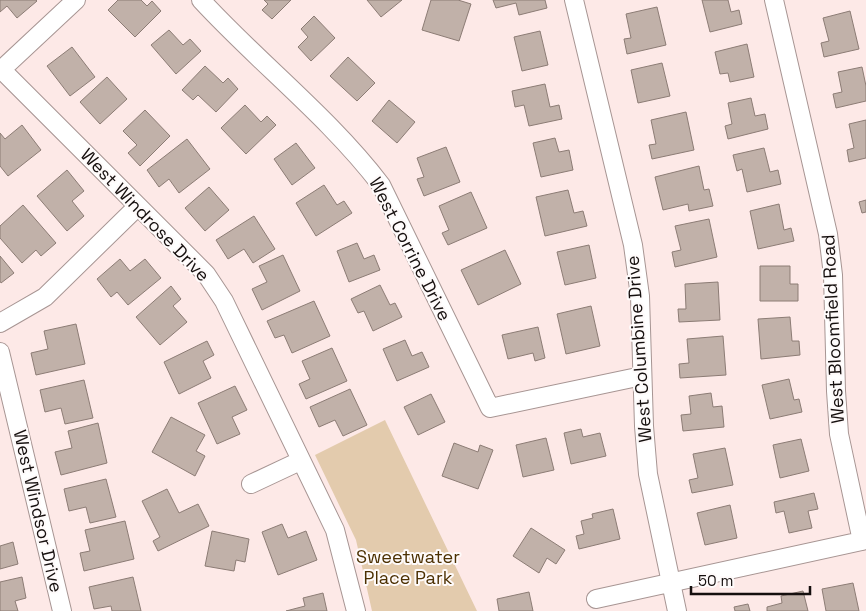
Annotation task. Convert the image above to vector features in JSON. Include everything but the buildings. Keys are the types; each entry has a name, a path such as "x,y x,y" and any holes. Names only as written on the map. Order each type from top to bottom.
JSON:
{"street":[{"path":"1,70 76,0"},
{"name":"West Corrine Drive","path":"201,0 233,35 357,154 381,185 490,408 642,376"},
{"name":"West Columbine Drive","path":"574,0 633,244 640,296 642,376 648,474 677,611"},
{"name":"West Bloomfield Road","path":"774,0 828,234 833,275 839,434 864,541"},
{"name":"West Windrose Drive","path":"1,70 206,274 224,301 335,530 356,611"},
{"path":"0,323 45,297 137,207"},
{"name":"West Windsor Drive","path":"0,352 62,611"},
{"path":"251,484 300,461"},
{"path":"596,599 864,541"}],"green space":[{"name":"Sweetwater Place Park","path":"385,420 477,611 372,611 356,540 315,455"}]}
